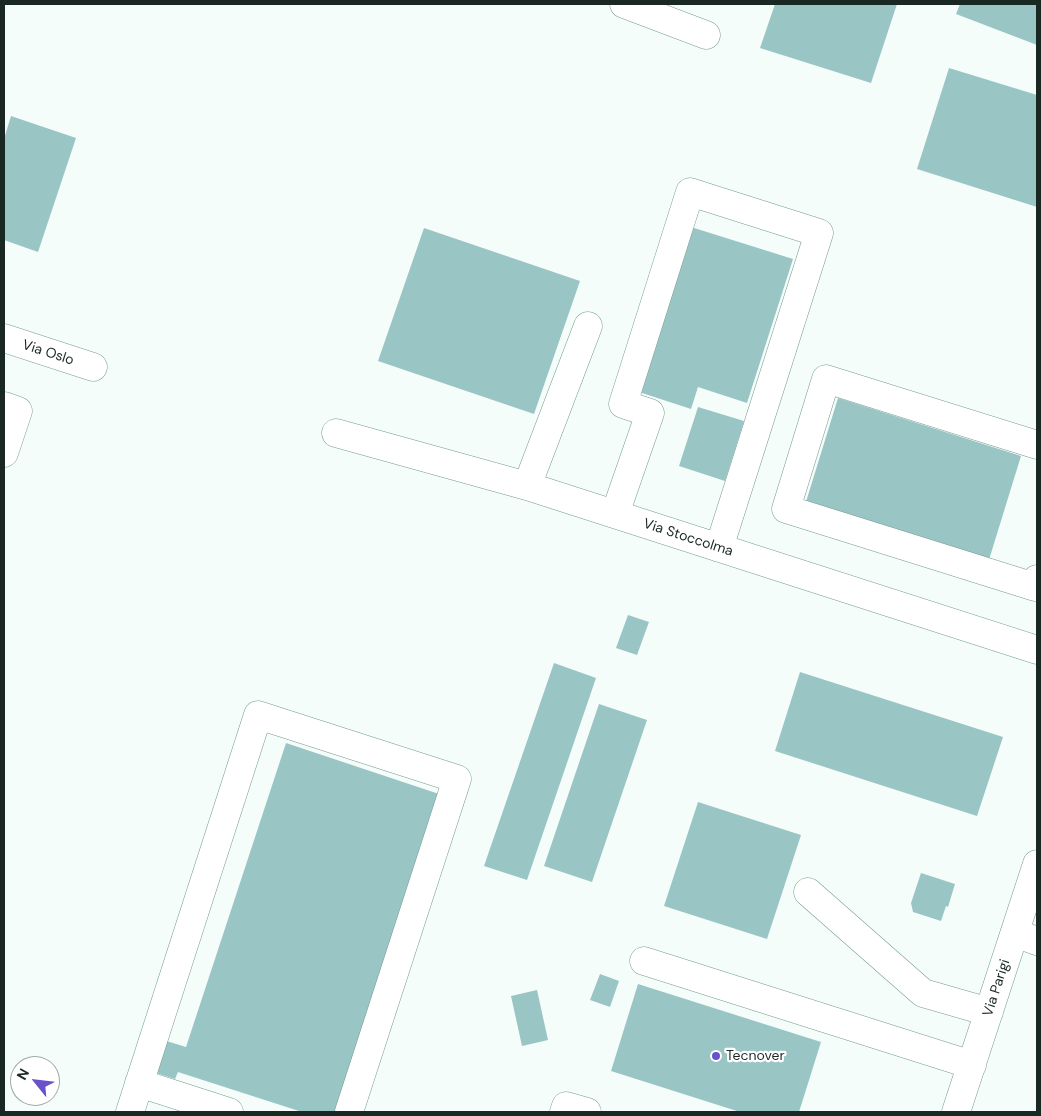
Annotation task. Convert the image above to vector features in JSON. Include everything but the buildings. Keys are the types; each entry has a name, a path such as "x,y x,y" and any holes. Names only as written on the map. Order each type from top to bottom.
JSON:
{"street":[{"path":"624,4 706,35"},
{"path":"615,514 650,413 623,404 690,192 819,233 719,548"},
{"path":"527,486 588,326"},
{"name":"Via Oslo","path":"4,338 93,367"},
{"path":"1037,445 826,380 786,509 1035,586 1037,579"},
{"path":"4,406 18,411 4,453"},
{"name":"Via Stoccolma","path":"336,433 527,486 1037,650"},
{"path":"130,1112 258,715 457,779 349,1112"},
{"name":"Via Parigi","path":"956,1112 989,1012 1026,937 1037,864"},
{"path":"808,892 922,993 989,1012"},
{"path":"644,961 972,1065"},
{"path":"139,1083 229,1112"},
{"path":"564,1112 566,1106 587,1112"}],"place":[{"name":"Tecnover","path":"716,1056"}]}
